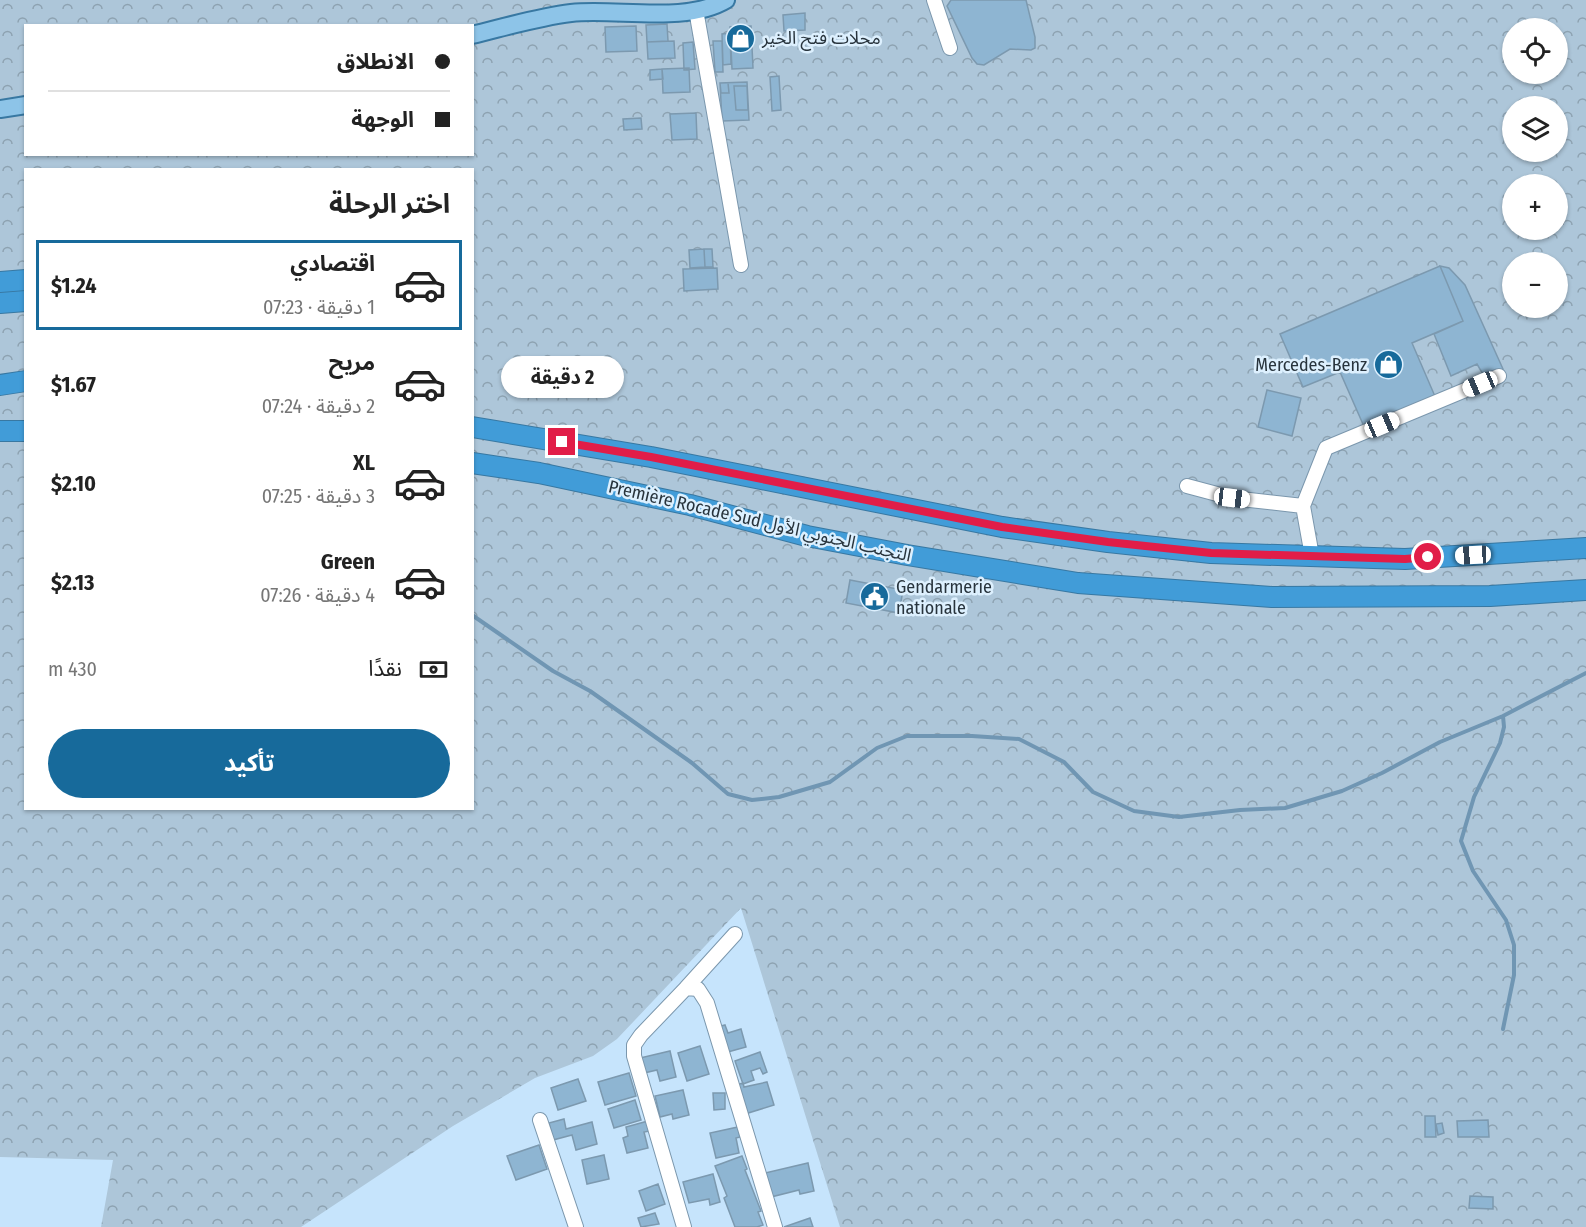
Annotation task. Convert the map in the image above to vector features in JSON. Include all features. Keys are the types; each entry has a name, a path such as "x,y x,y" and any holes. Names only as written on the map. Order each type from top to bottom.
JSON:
{"highway":[{"path":"0,282 24,280"},
{"path":"0,303 24,301"},
{"path":"0,385 24,381"},
{"path":"0,392 24,391"},
{"name":"Première Rocade Sud التجنب الجنوبي الأول","path":"474,427 651,457 1002,527 1108,542 1211,553 1405,559 1586,548"},
{"path":"0,431 24,430"},
{"name":"Première Rocade Sud التجنب الجنوبي الأول","path":"474,464 538,473 679,502 818,538 1078,583 1272,597 1490,596 1586,590"}],"main road":[{"path":"474,35 572,13 684,12 719,4 726,0"},
{"path":"0,109 24,105"}],"street":[{"path":"934,0 950,48"},
{"path":"696,10 741,265"},
{"path":"1312,556 1303,506 1326,448 1499,376"},
{"path":"1187,486 1232,498 1303,506"},
{"path":"684,1227 634,1056 634,1045 735,934"},
{"path":"687,988 698,989 706,1003 774,1226"},
{"path":"540,1120 576,1227"}],"green space":[{"path":"0,0 1586,0 1586,1227 840,1227 741,908 617,1039 593,1056 535,1078 453,1126 301,1227 101,1227 113,1160 0,1157"}],"building":[{"path":"951,0 1026,0 1035,37 1035,48 1031,50 1010,49 984,65 977,64 947,6"},
{"path":"805,13 805,30 784,31 783,15"},
{"path":"667,24 668,41 647,42 646,25"},
{"path":"636,26 637,51 606,52 605,27"},
{"path":"751,26 753,68 732,69 730,27"},
{"path":"730,33 731,64 723,65 722,34"},
{"path":"674,41 675,58 648,59 647,42"},
{"path":"713,41 722,41 723,72 715,72"},
{"path":"693,42 695,69 684,70 683,43"},
{"path":"689,68 690,92 663,93 662,69"},
{"path":"662,69 663,79 650,80 650,70"},
{"path":"779,76 781,110 772,111 770,77"},
{"path":"747,82 749,120 722,121 720,83"},
{"path":"720,83 728,83 729,93 721,93"},
{"path":"734,86 747,86 748,110 736,110"},
{"path":"696,113 697,139 672,140 670,114"},
{"path":"641,118 642,129 624,130 623,119"},
{"path":"704,249 712,249 713,267 705,267"},
{"path":"704,249 705,267 690,268 689,250"},
{"path":"1440,266 1463,321 1412,343 1437,401 1366,431 1340,372 1303,387 1280,334"},
{"path":"1440,266 1449,268 1465,285 1503,369 1484,376 1477,364 1451,376 1434,334 1463,321"},
{"path":"717,268 718,289 684,291 683,269"},
{"path":"1267,390 1301,398 1292,436 1258,427"},
{"name":"Gendarmerie nationale","path":"850,580 903,590 899,613 846,603"},
{"path":"725,1025 728,1033 741,1029 746,1047 724,1053 717,1027"},
{"path":"700,1046 709,1074 687,1081 678,1053"},
{"path":"670,1051 676,1077 660,1081 657,1070 644,1073 640,1058"},
{"path":"760,1052 767,1072 763,1074 760,1068 751,1071 754,1080 743,1084 735,1061"},
{"path":"629,1073 636,1096 605,1105 598,1082"},
{"path":"578,1079 586,1101 558,1110 551,1088"},
{"path":"767,1082 774,1105 745,1114 736,1085 743,1083 744,1087"},
{"path":"683,1090 689,1115 673,1119 672,1114 660,1117 655,1096"},
{"path":"713,1093 725,1093 725,1109 714,1110"},
{"path":"635,1100 641,1120 614,1128 608,1109"},
{"path":"1425,1116 1435,1116 1436,1137 1425,1137"},
{"path":"564,1119 566,1129 592,1122 597,1144 576,1150 572,1135 553,1140 549,1123"},
{"path":"1488,1120 1489,1137 1458,1137 1457,1121"},
{"path":"648,1121 650,1131 644,1132 648,1148 627,1153 623,1138 628,1136 626,1127"},
{"path":"1442,1123 1444,1133 1438,1135 1436,1124"},
{"path":"738,1127 740,1137 736,1138 739,1153 716,1158 710,1133"},
{"path":"539,1145 547,1169 516,1180 507,1156"},
{"path":"604,1155 609,1179 587,1184 582,1160"},
{"path":"742,1156 761,1211 758,1212 763,1225 757,1227 735,1227 724,1198 727,1196 715,1166"},
{"path":"808,1163 814,1191 800,1194 799,1190 767,1198 761,1174"},
{"path":"713,1174 720,1202 710,1205 709,1199 689,1203 683,1182"},
{"path":"658,1184 665,1204 646,1211 639,1191"},
{"path":"1470,1196 1493,1197 1493,1209 1469,1208"},
{"path":"655,1213 659,1224 641,1227 638,1218"},
{"path":"810,1218 813,1227 784,1227"}],"waterway":[{"path":"474,616 553,671 590,691 692,763 728,794 752,800 779,797 830,782 877,748 907,736 972,736 1019,739 1064,762 1093,792 1134,811 1179,817 1240,810 1285,808 1342,791 1440,742 1503,716 1586,673"},
{"path":"1503,716 1504,727 1500,743 1474,797 1461,841 1473,871 1506,920 1514,945 1514,975 1503,1029"}],"place":[{"name":"محلات فتح الخير","path":"741,38"},
{"name":"Mercedes-Benz","path":"1388,365"},
{"name":"Gendarmerie nationale","path":"875,597"}],"route":[{"path":"562,442 651,457 1002,527 1108,542 1211,553 1405,559 1428,557"}]}
